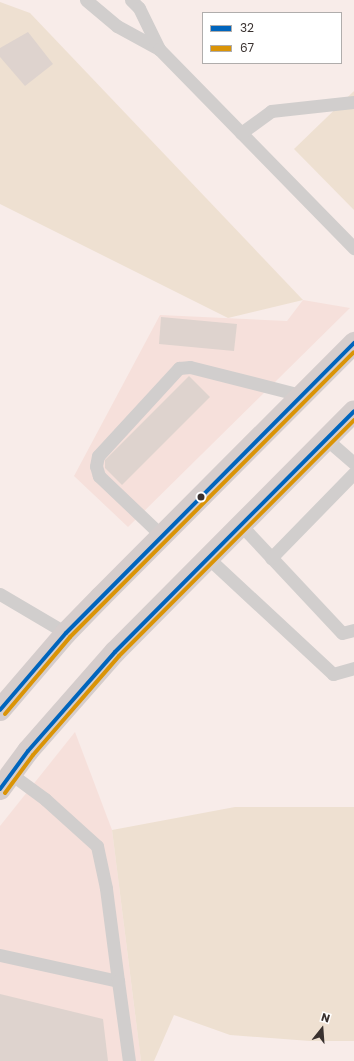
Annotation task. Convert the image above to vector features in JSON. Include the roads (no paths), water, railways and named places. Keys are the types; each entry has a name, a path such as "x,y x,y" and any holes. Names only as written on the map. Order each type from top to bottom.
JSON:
{"main road":[{"path":"0,710 66,633 161,535 354,343"},
{"path":"5,781 115,652 325,438 354,411"}],"lane":[{"path":"86,0 117,26 159,49 354,248"},
{"path":"131,0 140,8 159,49"},
{"path":"241,133 271,111 354,102"},
{"path":"161,535 99,476 96,466 98,456 179,368 190,367 301,395"},
{"path":"325,438 354,463"},
{"path":"271,558 354,473"},
{"path":"240,524 342,633 354,630"},
{"path":"207,557 333,674 354,668"},
{"path":"0,594 66,633"},
{"path":"5,781 45,799 97,846 106,888 129,1061"},
{"path":"0,955 118,981"}]}
